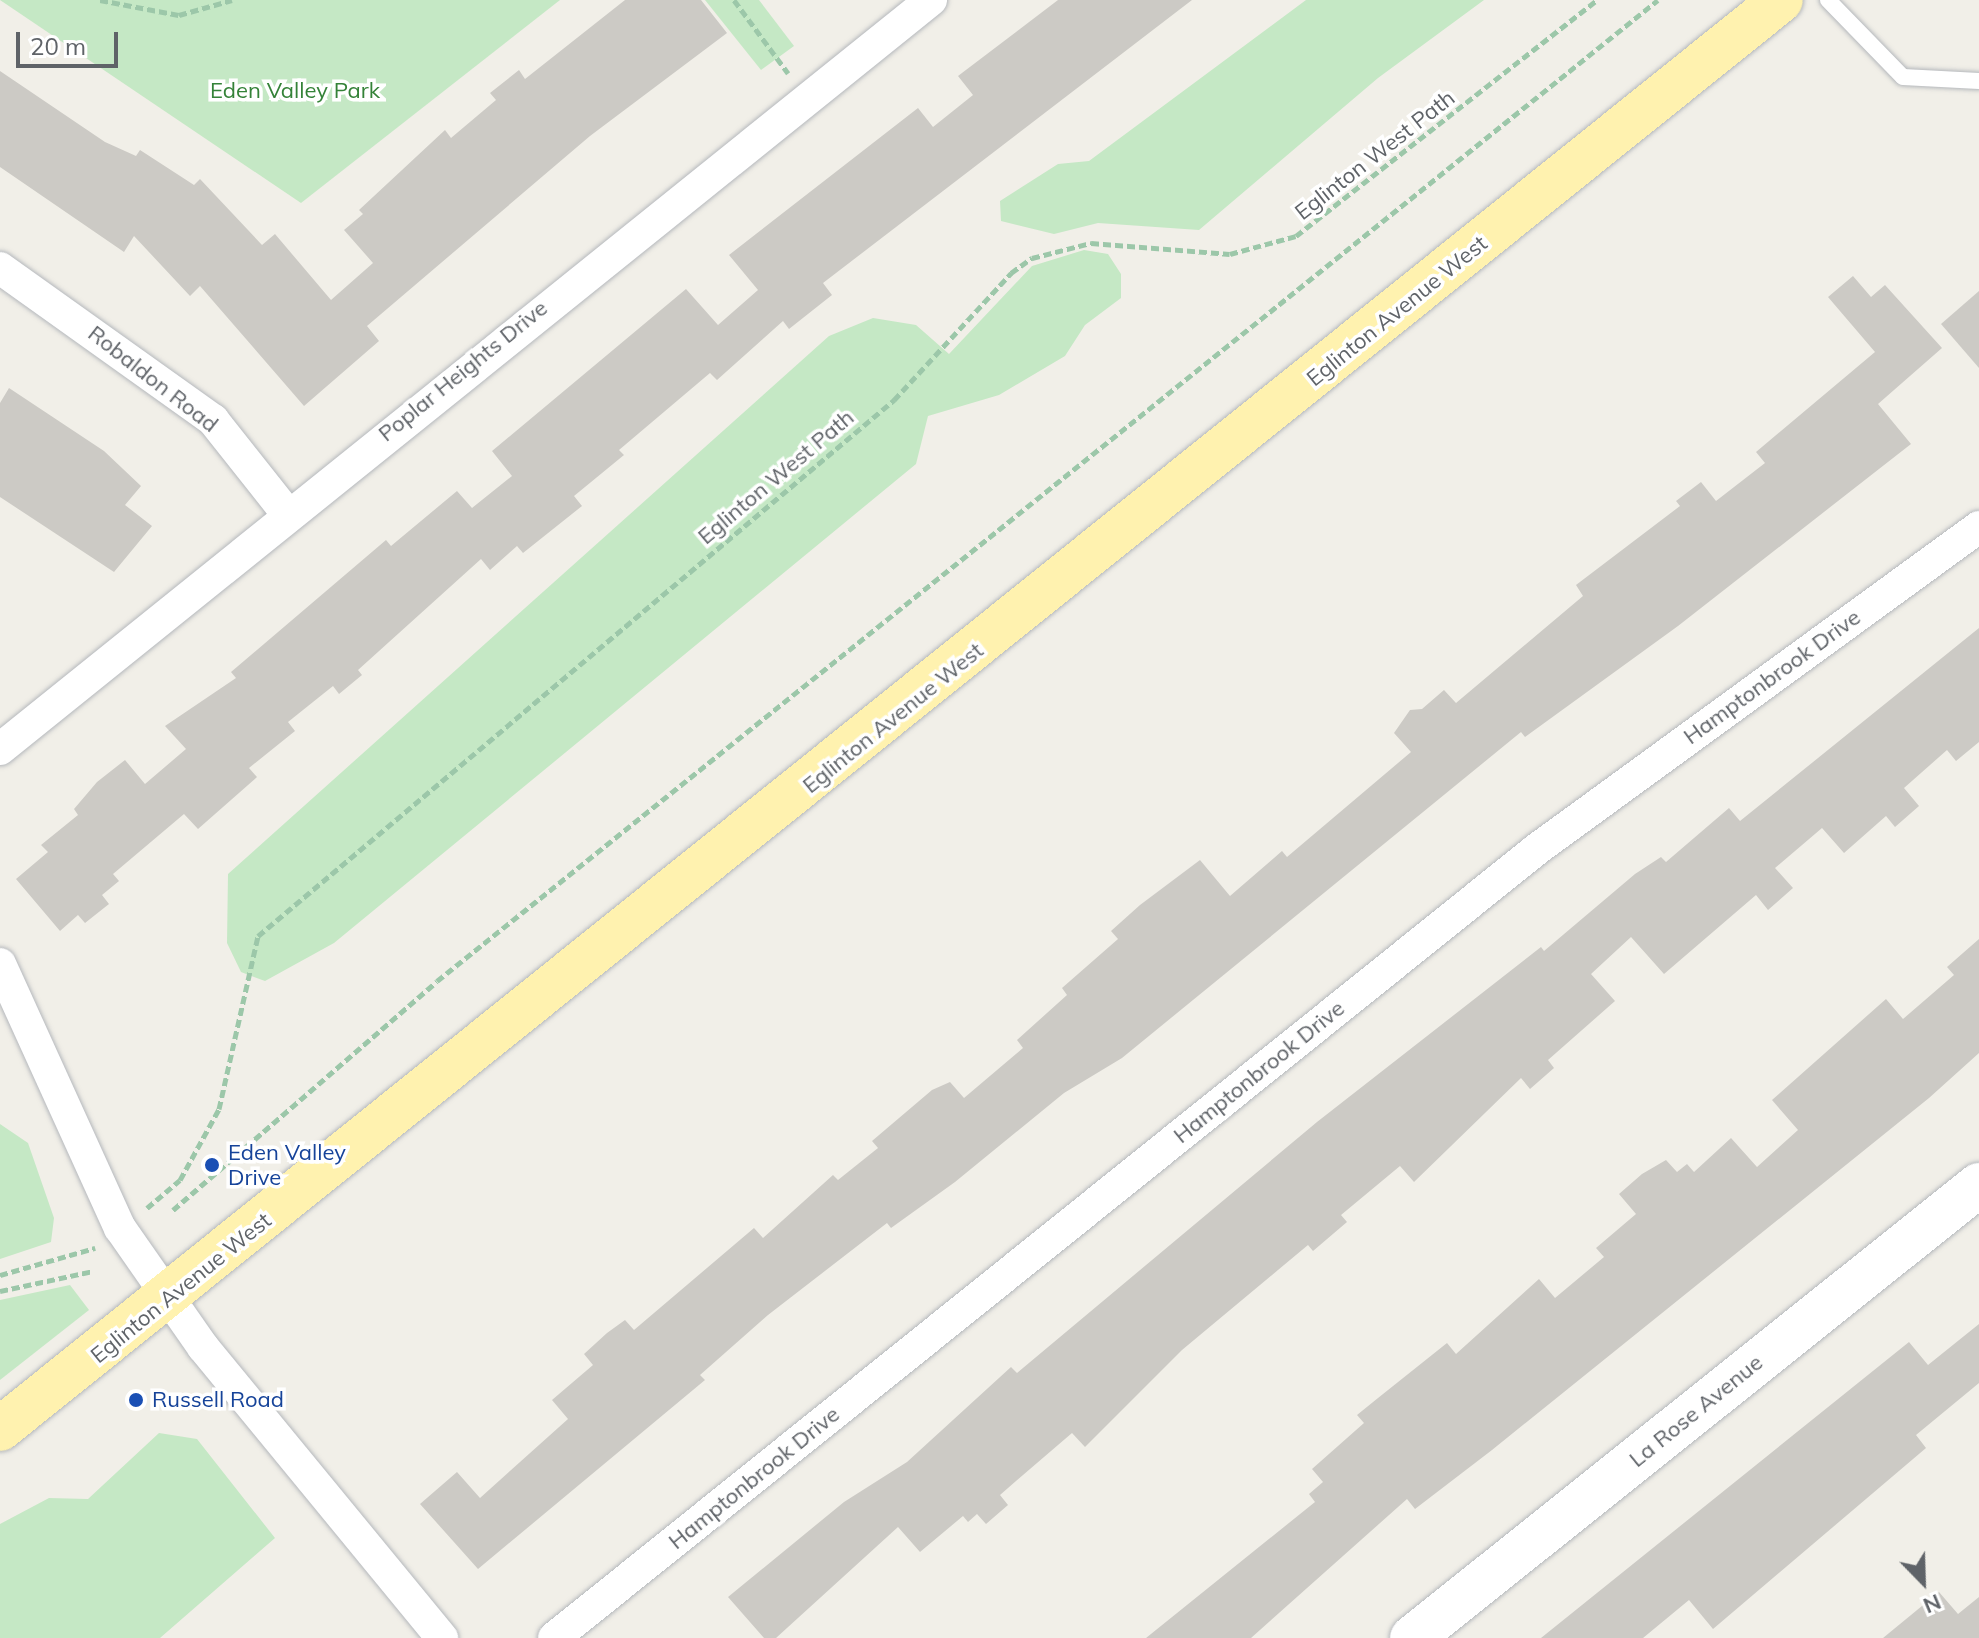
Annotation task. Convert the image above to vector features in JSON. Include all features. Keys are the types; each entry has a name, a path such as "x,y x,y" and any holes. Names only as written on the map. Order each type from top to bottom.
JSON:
{"main road":[{"name":"Eglinton Avenue West","path":"0,1429 168,1301 1781,0"}],"street":[{"name":"Poplar Heights Drive","path":"0,749 286,512 931,0"},
{"name":"Robaldon Road","path":"0,268 213,420 286,512"},
{"name":"Hamptonbrook Drive","path":"554,1638 1537,849 1979,527"},
{"path":"0,964 120,1228 168,1301 442,1638"},
{"name":"La Rose Avenue","path":"1412,1638 1979,1185"}],"lane":[{"path":"1828,0 1903,77 1979,81"}],"path":[{"path":"100,0 179,15 232,0"},
{"path":"734,0 806,97"},
{"name":"Eglinton West Path","path":"149,1205 180,1180 219,1109 258,936 894,400 1011,273 1032,258 1091,243 1230,254 1296,236 1597,0"},
{"path":"173,1210 437,981 1658,0"},
{"path":"0,1275 94,1249"},
{"path":"0,1291 93,1271"}],"green space":[{"name":"Eden Valley Park","path":"0,0 560,0 301,203"},
{"path":"705,0 759,0 794,46 761,70"},
{"path":"1306,0 1484,0 1378,78 1199,230 1098,223 1054,234 1001,221 1000,201 1058,164 1089,161"},
{"path":"1084,250 1108,254 1121,274 1121,298 1085,325 1065,356 999,395 928,416 916,464 334,943 265,981 241,972 227,943 228,874 829,336 873,318 916,325 949,354 1032,266"},
{"path":"0,1124 28,1143 54,1218 51,1242 0,1259"},
{"path":"70,1285 89,1310 0,1380 0,1300"},
{"path":"159,1433 197,1439 275,1538 160,1638 0,1638 0,1524 49,1498 88,1499"}],"building":[{"path":"625,0 701,0 727,33 590,136 367,326 379,341 304,406 200,286 190,296 134,236 124,252 0,167 0,71 105,142 136,156 140,150 194,185 200,179 262,245 275,234 331,300 373,263 344,230 363,214 359,210 445,130 451,138 496,100 490,93 519,70 525,79"},
{"path":"1058,0 1192,0 823,283 832,295 789,329 783,321 717,380 710,373 619,450 624,455 574,496 582,506 523,553 517,546 490,570 481,559 358,670 362,675 339,694 333,686 288,722 295,731 249,768 257,777 198,829 184,814 113,874 119,881 102,895 109,904 85,923 78,915 60,931 16,879 48,852 41,845 78,815 74,809 97,782 125,760 145,784 186,749 165,726 236,678 231,672 386,540 391,546 457,491 472,508 512,476 492,451 686,289 718,325 758,290 729,255 918,108 933,127 973,95 958,76"},
{"path":"1853,276 1871,297 1885,285 1942,348 1878,404 1911,444 1678,626 1525,737 1521,732 1122,1058 1064,1093 955,1182 891,1228 887,1223 768,1315 700,1375 705,1380 478,1569 420,1504 457,1472 480,1498 568,1419 552,1400 593,1365 584,1354 607,1333 625,1320 634,1330 754,1228 763,1238 833,1175 838,1180 878,1148 872,1141 932,1090 950,1082 964,1098 1023,1048 1017,1040 1067,995 1062,988 1118,939 1111,931 1140,905 1200,860 1230,896 1282,851 1287,857 1411,752 1394,733 1410,710 1422,709 1444,690 1456,703 1583,596 1576,585 1680,506 1676,501 1701,482 1716,501 1765,463 1756,452 1875,352 1828,297"},
{"path":"1979,291 1979,368 1941,324"},
{"path":"9,388 104,451 141,486 125,505 152,526 114,572 0,497 0,403"},
{"path":"1979,628 1979,742 1956,761 1947,750 1904,788 1919,806 1895,827 1886,816 1844,853 1822,828 1775,868 1793,888 1768,910 1756,895 1664,974 1631,937 1591,974 1615,1001 1548,1060 1554,1068 1530,1089 1521,1078 1414,1182 1400,1166 1341,1215 1347,1222 1313,1251 1308,1245 1182,1350 1085,1447 1072,1433 1016,1481 1000,1495 1008,1505 986,1524 977,1514 968,1522 963,1516 920,1552 898,1527 776,1638 764,1638 728,1597 844,1502 907,1462 1011,1367 1017,1373 1317,1122 1541,947 1544,951 1635,874 1661,857 1666,862 1729,808 1740,821"},
{"path":"1979,939 1979,1053 1929,1098 1492,1450 1415,1509 1407,1499 1251,1638 1146,1638 1315,1502 1309,1494 1323,1482 1312,1469 1364,1423 1357,1415 1447,1343 1456,1354 1539,1279 1555,1298 1604,1257 1596,1248 1636,1214 1619,1194 1642,1174 1666,1160 1677,1172 1687,1164 1694,1172 1731,1138 1757,1167 1798,1130 1772,1100 1886,999 1903,1019 1954,975 1947,967"},
{"path":"1979,1324 1979,1383 1916,1435 1926,1448 1713,1629 1689,1600 1643,1638 1541,1638 1909,1342 1928,1365"},
{"path":"1939,1592 1958,1614 1979,1597 1979,1638 1883,1638"}],"place":[{"name":"Eden Valley Drive","path":"212,1165"},
{"name":"Russell Road","path":"136,1400"}]}
